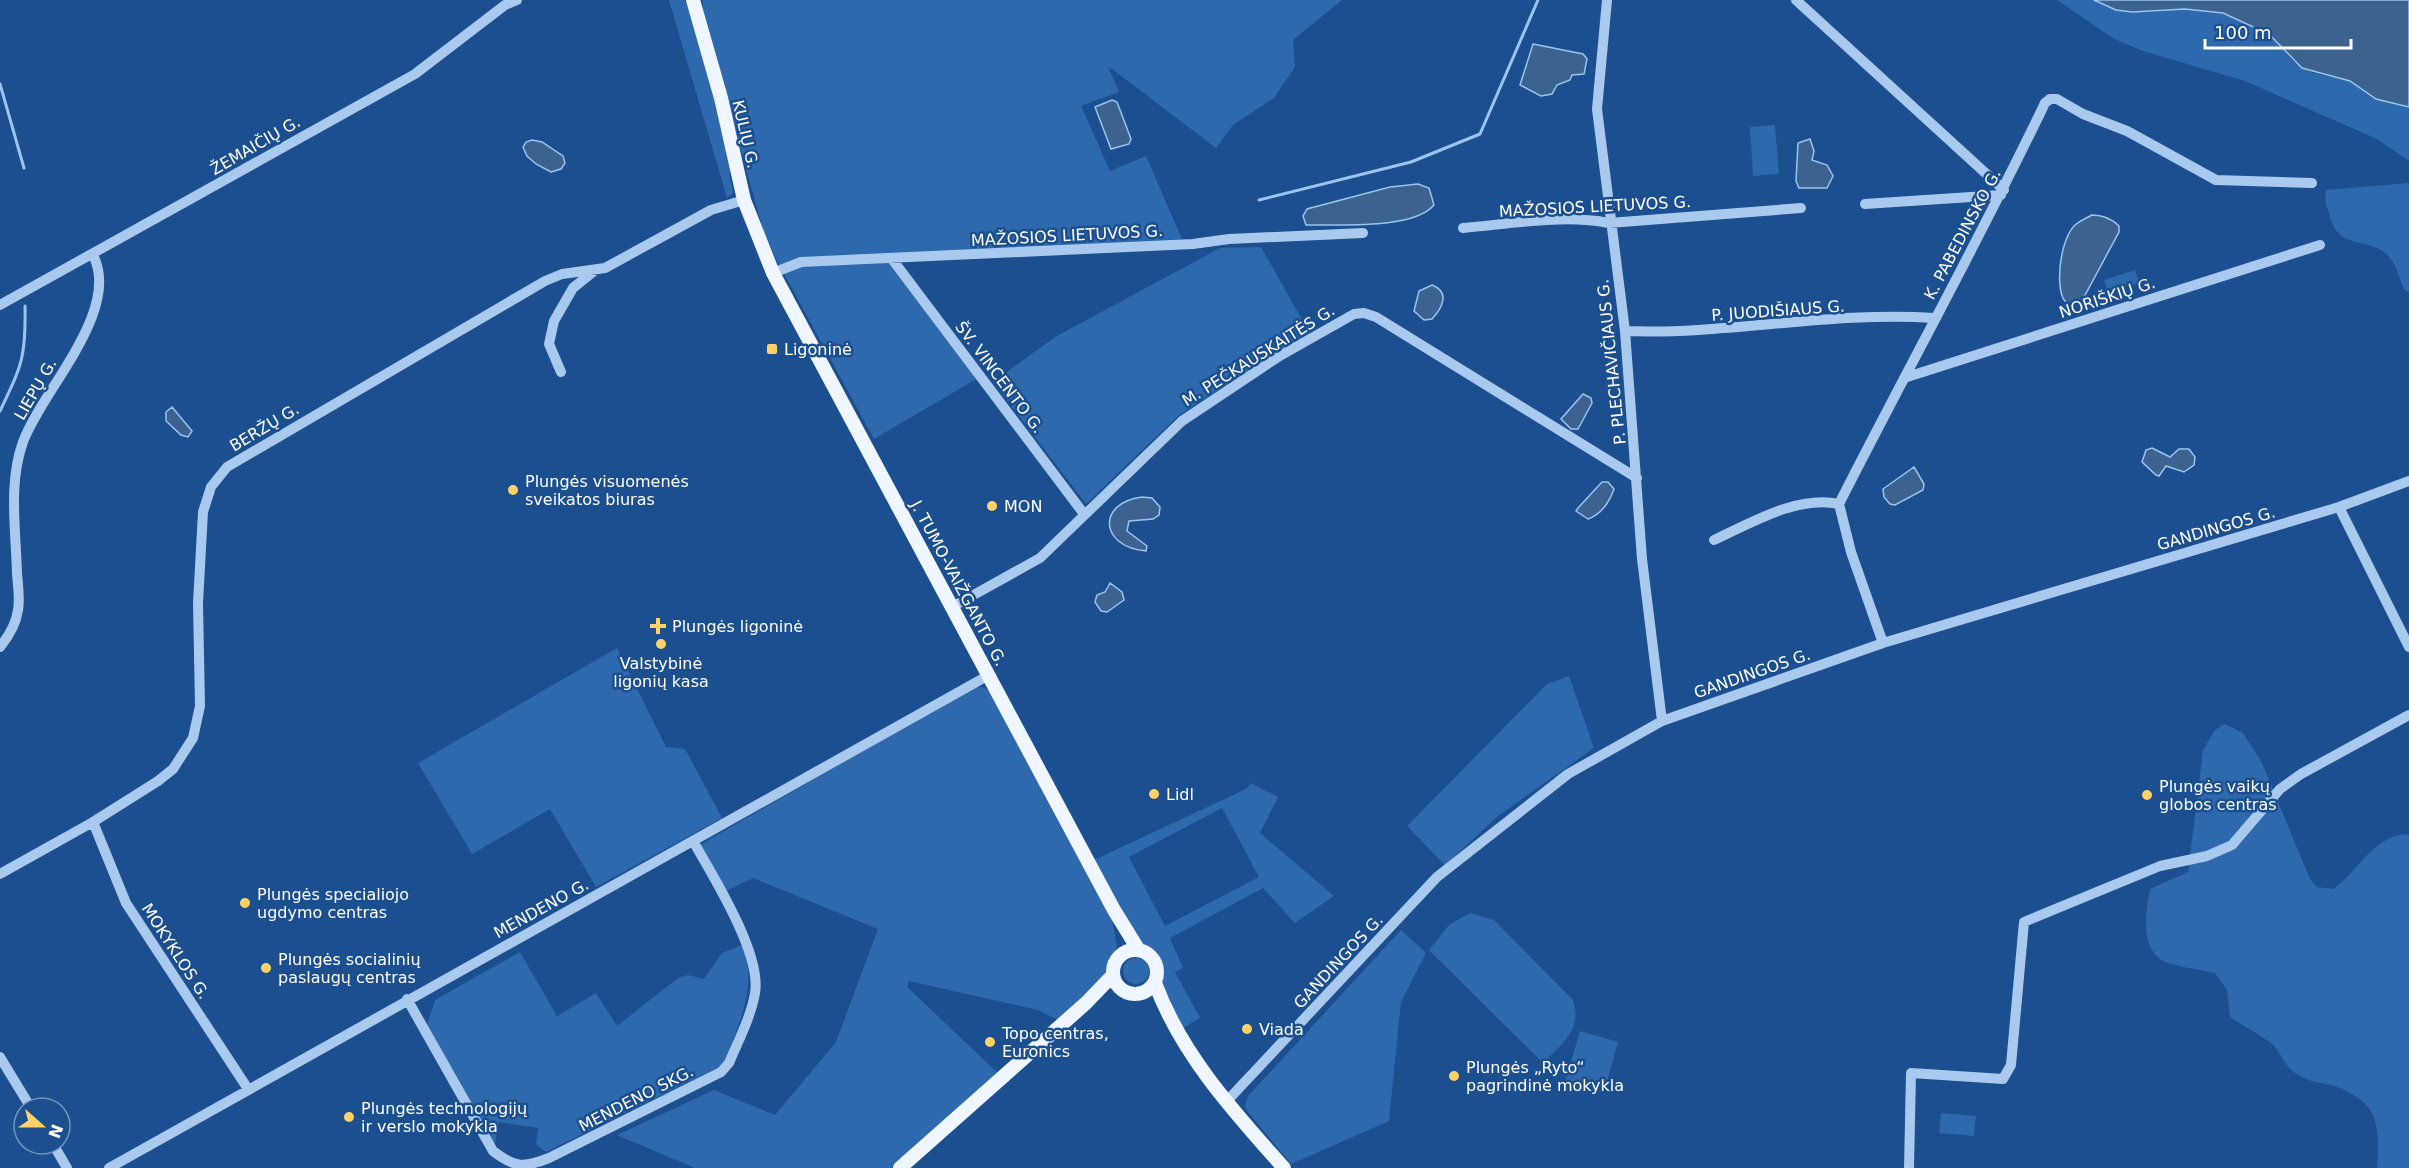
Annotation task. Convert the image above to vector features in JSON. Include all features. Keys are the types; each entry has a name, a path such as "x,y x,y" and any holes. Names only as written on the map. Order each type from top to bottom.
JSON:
{"main road":[{"name":"KULIŲ G.","path":"693,0 719,89 744,200 773,273"},
{"name":"J. TUMO-VAIŽGANTO G.","path":"773,273 1114,910 1138,949"},
{"name":"J. TUMO-VAIŽGANTO G.","path":"1114,910 1122,954"},
{"path":"1174,1026 1139,994 1121,989 1113,975 1114,964 1122,954 1138,949 1150,954 1155,960 1157,968 1155,983 1174,1026 1226,1102 1284,1168"},
{"path":"900,1168 1086,1003 1113,975"},
{"path":"1139,994 1155,983"},
{"path":"1086,1003 1121,989"}],"street":[{"name":"ŽEMAIČIŲ G.","path":"2,300 93,255 415,74 505,5 517,0"},
{"name":"P. PLECHAVIČIAUS G.","path":"1607,0 1597,109 1609,223 1625,331 1642,559 1662,721"},
{"path":"1796,0 2002,193"},
{"name":"K. PABEDINSKO G.","path":"1839,504 1934,318 2002,193 2045,103 2050,99 2057,99 2083,114 2127,131 2216,180 2312,183"},
{"path":"1864,204 2002,193"},
{"name":"BERŽŲ G.","path":"0,874 93,822 173,769 193,738 200,706 198,603 203,512 211,487 227,467 545,281 562,274 594,271 644,248 711,210 744,200"},
{"name":"MAŽOSIOS LIETUVOS G.","path":"1463,228 1543,221 1594,220 1609,223 1801,208"},
{"name":"MAŽOSIOS LIETUVOS G.","path":"773,273 801,262 1363,233"},
{"name":"NORIŠKIŲ G.","path":"1904,378 2320,245"},
{"name":"LIEPŲ G.","path":"0,647 10,635 18,610 15,483 23,442 83,337 94,311 99,283 97,263 93,255"},
{"name":"ŠV. VINCENTO G.","path":"892,259 1084,514"},
{"path":"561,372 549,344 554,321 573,288 594,271"},
{"name":"M. PEČKAUSKAITĖS G.","path":"952,607 1040,558 1182,421 1278,357 1354,314 1364,312 1637,478"},
{"name":"P. JUODIŠIAUS G.","path":"1625,331 1738,329 1876,317 1934,318"},
{"name":"GANDINGOS G.","path":"1226,1102 1437,877 1568,774 1662,721 1883,643 2339,507 2409,481"},
{"path":"1714,540 1767,516 1804,504 1827,502 1839,504 1851,552 1883,643"},
{"path":"2339,507 2409,647"},
{"name":"MENDENO G.","path":"109,1168 989,675"},
{"path":"1909,1168 1911,1073 2003,1079 2008,1075 2011,1065 2024,922 2160,866 2206,856 2232,845 2280,789 2301,774 2409,715"},
{"name":"MOKYKLOS G.","path":"93,822 126,903 248,1089"},
{"name":"MENDENO SKG.","path":"407,999 493,1151 508,1161 526,1167 549,1158 721,1072 729,1063 755,994 756,975 746,942 693,841"},
{"path":"0,1057 24,1096"}],"shaded area":[{"path":"669,0 685,0 708,70 731,172 729,173 733,193 727,198"},
{"path":"703,0 1342,0 1293,40 1295,67 1274,98 1233,125 1216,148 1108,66 1119,92 1081,106 1110,171 1146,156 1182,239 884,255 978,378 874,439 775,257 762,226 703,14"},
{"path":"2057,0 2094,0 2101,4 2205,10 2223,13 2269,34 2292,60 2313,73 2350,81 2376,99 2409,107 2409,161 2377,139 2245,81 2143,51 2114,39"},
{"path":"2094,0 2409,0 2409,107 2376,99 2350,81 2302,68 2269,34 2223,13 2185,9 2132,12 2116,10"},
{"path":"1533,44 1583,54 1587,59 1584,74 1572,75 1570,80 1557,85 1552,94 1541,96 1520,85"},
{"path":"1112,100 1117,102 1131,139 1129,144 1111,149 1095,107"},
{"path":"1775,125 1779,174 1753,176 1750,127"},
{"path":"1810,139 1814,151 1812,160 1827,165 1833,176 1827,188 1799,188 1796,181 1798,143"},
{"path":"532,140 542,142 563,156 565,163 561,169 551,172 527,156 523,147 526,142"},
{"path":"2409,183 2409,293 2404,289 2396,267 2386,253 2373,246 2350,240 2339,233 2330,217 2325,197 2326,190"},
{"path":"1418,184 1429,188 1434,205 1424,213 1410,219 1374,224 1306,225 1303,216 1307,209 1390,187"},
{"path":"2092,215 2103,216 2113,221 2119,226 2119,232 2084,297 2073,304 2066,302 2061,293 2060,264 2063,248 2075,225"},
{"path":"1261,247 1309,332 1179,415 1086,504 993,382 1055,337 1220,248"},
{"path":"2135,270 2139,283 2108,293 2104,280"},
{"path":"1432,285 1438,288 1443,296 1442,305 1432,319 1424,320 1414,311 1419,291"},
{"path":"1583,394 1591,398 1592,403 1578,429 1571,429 1561,419"},
{"path":"172,407 192,431 188,437 181,435 166,421 166,412"},
{"path":"2152,448 2170,457 2179,449 2189,449 2195,457 2194,465 2184,472 2166,466 2159,476 2156,475 2142,462 2146,450"},
{"path":"1914,467 1924,484 1923,490 1895,505 1890,504 1884,497 1883,489"},
{"path":"1602,482 1608,482 1614,489 1604,507 1588,519 1576,511"},
{"path":"1142,497 1152,498 1160,507 1159,515 1153,519 1129,521 1127,531 1147,546 1146,551 1131,548 1120,542 1112,534 1110,525 1111,516 1117,507 1127,501"},
{"path":"1110,583 1122,592 1124,600 1107,612 1101,611 1095,602 1097,595 1105,592"},
{"path":"617,648 666,747 685,749 722,818 596,887 550,809 472,854 418,763"},
{"path":"1569,676 1594,748 1498,816 1445,865 1407,826 1547,684"},
{"path":"974,687 982,687 990,691 1111,914 1117,947 1105,979 1058,1020 1038,1010 909,981 907,987 998,1073 892,1168 695,1168 617,1135 714,1090 775,1115 836,1042 878,929 753,878 724,892 700,845"},
{"path":"2225,724 2243,733 2262,763 2310,879 2317,887 2333,889 2376,847 2386,840 2409,834 2409,1168 2377,1168 2377,1130 2370,1110 2363,1102 2340,1088 2300,1076 2287,1065 2270,1042 2230,1017 2227,990 2215,973 2178,966 2160,959 2149,945 2146,926 2150,889 2188,872 2203,750 2215,730"},
{"path":"1251,783 1278,797 1260,833 1334,896 1295,923 1263,888 1170,938 1183,968 1175,972 1200,1018 1183,1028 1164,998 1161,982 1162,960 1155,952 1135,939 1094,860 1246,789","holes":["1222,808 1259,877 1165,926 1129,857"]},
{"path":"1470,913 1494,920 1572,999 1575,1009 1573,1027 1564,1042 1543,1063 1429,950 1449,925"},
{"path":"1401,930 1426,953 1401,1002 1389,1121 1291,1164 1248,1112 1245,1106 1248,1096"},
{"path":"742,945 747,960 747,991 740,1021 723,1065 546,1152 536,1144 538,1128 499,1122 495,1143 491,1142 427,1025 435,1000 520,952 557,1016 596,993 617,1026 678,978 688,975 704,979 722,953"},
{"path":"1136,958 1145,962 1149,971 1145,980 1136,984 1127,980 1123,971 1127,962"},
{"path":"1580,1031 1618,1042 1604,1093 1565,1082"},
{"path":"1941,1113 1976,1116 1974,1136 1939,1133"}],"waterway":[{"path":"1259,200 1411,162 1480,134 1538,0"},
{"path":"0,84 24,168"},
{"path":"0,411 21,360 25,337 25,306"}],"place":[{"name":"Ligoninė","path":"772,349"},
{"name":"Plungės visuomenės sveikatos biuras","path":"513,490"},
{"name":"MON","path":"992,506"},
{"name":"Plungės ligoninė","path":"658,626"},
{"name":"Valstybinė ligonių kasa","path":"661,644"},
{"name":"Lidl","path":"1154,794"},
{"name":"Plungės vaikų globos centras","path":"2147,795"},
{"name":"Plungės specialiojo ugdymo centras","path":"245,903"},
{"name":"Plungės socialinių paslaugų centras","path":"266,968"},
{"name":"Viada","path":"1247,1029"},
{"name":"Topo centras, Euronics","path":"990,1042"},
{"name":"Plungės „Ryto“ pagrindinė mokykla","path":"1454,1076"},
{"name":"Plungės technologijų ir verslo mokykla","path":"349,1117"}]}
